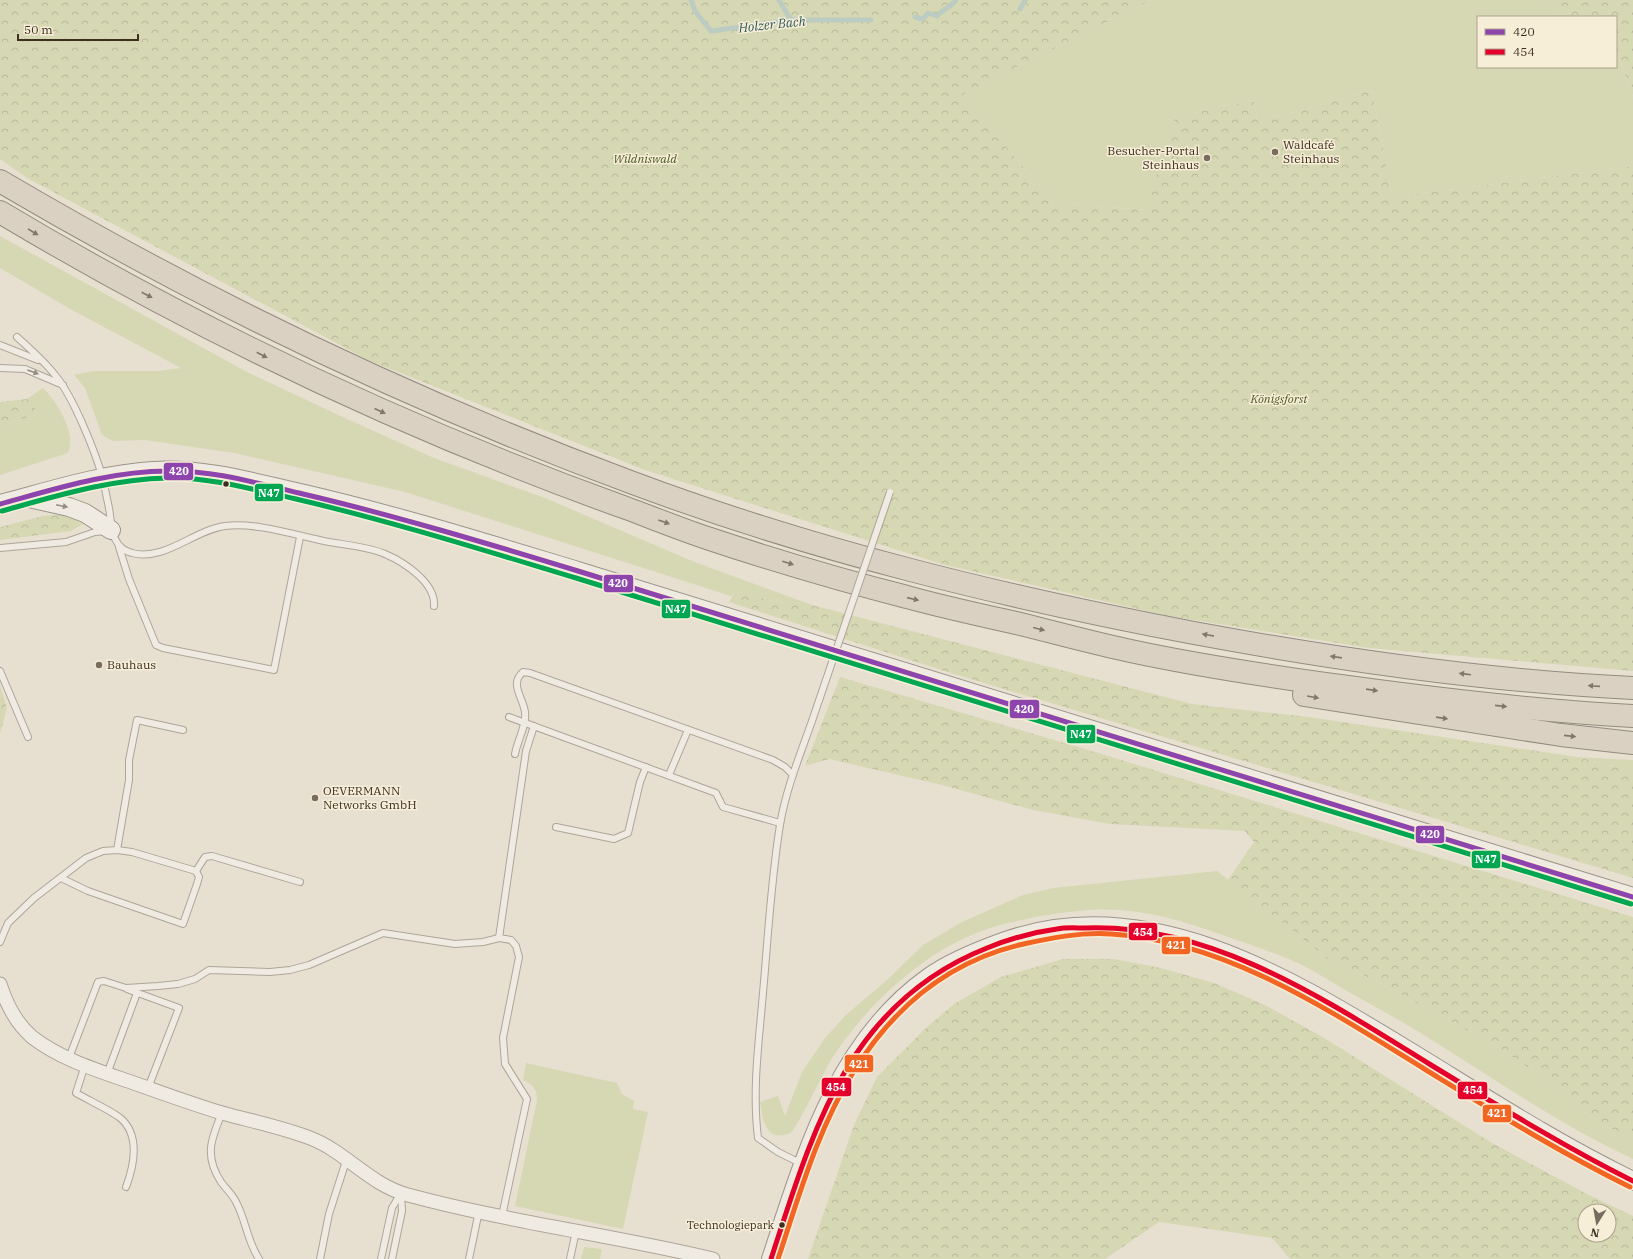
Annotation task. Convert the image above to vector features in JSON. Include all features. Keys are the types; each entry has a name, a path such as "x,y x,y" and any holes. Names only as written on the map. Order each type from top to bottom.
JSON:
{"highway":[{"path":"0,181 162,273 273,330 461,416 636,484 786,534 883,563 1002,592 1131,621 1279,649 1509,679 1633,688"},
{"path":"0,212 144,294 268,359 381,412 504,463 705,537 826,575 908,598 1127,650 1280,678 1506,706 1633,716"},
{"path":"1127,650 1192,672 1256,688 1408,713 1560,735 1633,743"}],"main road":[{"path":"0,504 102,478 153,471 207,474 252,482 386,514 578,571 1633,897"},
{"path":"24,497 69,507 85,513 111,530"},
{"path":"772,1259 803,1164 822,1116 835,1089 871,1032 890,1010 929,977 960,960 1010,940 1039,932 1068,928 1103,927 1143,931 1220,950 1284,980 1329,1004 1560,1142 1633,1181"}],"street":[{"path":"0,984 5,998 22,1027 42,1044 69,1058 107,1074 222,1113 312,1138 373,1179 401,1194 576,1232 646,1244 713,1259"}],"lane":[{"path":"17,337 43,362 64,386 91,446 102,478 111,530 119,547 129,580 156,645 163,648 274,670 300,537"},
{"path":"0,344 43,362"},
{"path":"0,368 25,369 64,386"},
{"path":"803,1164 778,1152 758,1138 756,1117 756,1074 773,873 780,824 793,775 890,492"},
{"path":"119,547 125,551 144,555 159,552 202,532 217,527 232,525 259,528 385,553 417,574 427,584 434,598 434,606"},
{"path":"0,548 66,542 95,532 111,530"},
{"path":"0,671 28,737"},
{"path":"515,754 525,712 516,684 518,677 523,672 530,673 773,760 785,767 793,775"},
{"path":"509,717 716,793 723,807 780,824"},
{"path":"117,850 129,780 129,760 137,720 183,730"},
{"path":"499,938 526,751 534,726"},
{"path":"669,776 688,730"},
{"path":"556,828 614,839 628,833 640,782 646,767"},
{"path":"0,942 8,923 34,898 86,858 103,851 117,850 196,871 199,877 183,924 88,891 61,878"},
{"path":"196,871 205,857 212,856 300,882"},
{"path":"126,988 178,984 195,979 209,970 218,969 270,972 290,970 309,965 383,933 455,944 483,942 499,938 510,940 516,946 519,957 503,1038 505,1064 526,1099 502,1216"},
{"path":"69,1058 98,982 104,981 126,988 137,994 179,1008 148,1088"},
{"path":"107,1074 137,994"},
{"path":"85,1065 76,1093 120,1118 132,1136 134,1163 126,1187"},
{"path":"222,1113 214,1132 209,1153 220,1181 236,1202 251,1247 259,1259"},
{"path":"320,1259 329,1214 346,1160"},
{"path":"381,1259 392,1208 401,1194"},
{"path":"392,1259 402,1211 401,1194"},
{"path":"469,1259 479,1211"},
{"path":"570,1259 576,1232"}],"green space":[{"name":"Königsforst","path":"0,0 1151,0 962,95 1054,203 1146,210 1175,117 1254,100 1258,122 1372,90 1392,197 1633,166 1633,671 1369,648 1169,616 945,565 645,470 370,361 27,178 0,159"},
{"path":"1151,0 1546,0 1569,16 1477,16 1477,68 1617,68 1617,53 1633,97 1633,166 1392,197 1372,90 1258,122 1254,100 1175,117 1147,210 1054,203 962,95"},
{"path":"1546,0 1633,0 1633,97 1617,53 1617,16 1569,16"},
{"path":"0,236 247,372 347,419 434,458 545,498 692,561 812,605 790,605 735,591 731,596 405,492 234,453 145,440 113,441 102,435 85,388 74,375 93,371 158,371 181,368 72,310 0,268"},
{"path":"43,388 54,401 68,427 70,445 68,453 0,475 0,427 39,413 27,399"},
{"path":"27,399 39,413 0,427 0,402"},
{"path":"63,514 75,517 83,524 71,531 0,540 0,527 43,516"},
{"path":"735,591 790,605 812,605 1192,704 1309,717 1577,757 1633,771 1633,878 951,673 729,602"},
{"path":"840,677 1095,752 1633,917 1633,1141 1586,1114 1542,1077 1496,1046 1378,982 1328,959 1238,888 1228,880 1254,842 1245,831 1110,824 1033,810 942,785 829,759 805,766"},
{"path":"0,686 7,708 0,734"},
{"path":"1577,757 1633,760 1633,771"},
{"path":"1217,871 1328,959 1378,982 1496,1046 1542,1077 1586,1114 1633,1141 1633,1159 1551,1115 1411,1027 1304,966 1265,950 1176,920 1142,913 1107,910 1090,910 1054,914 997,926 972,935 925,961 882,997 846,1039 831,1060 793,1130 790,1133 775,1135 767,1128 762,1115 760,1102 778,1096 785,1116 802,1072 825,1038 846,1015 887,980 923,945 962,922 1023,895 1053,888"},
{"path":"1063,959 1114,959 1161,968 1214,983 1265,1005 1321,1036 1492,1143 1606,1203 1577,1203 1577,1243 1617,1243 1617,1208 1633,1216 1633,1259 1290,1259 1272,1238 1159,1222 1105,1259 808,1259 854,1125 877,1077 926,1028 954,1004 1001,977"},
{"path":"526,1063 617,1083 622,1094 634,1101 633,1109 648,1112 623,1229 515,1206 537,1100 534,1087 523,1080"},
{"path":"584,1247 602,1249 600,1259 581,1259"}],"waterway":[{"name":"Holzer Bach","path":"691,0 695,11 711,31 791,20 871,20"},
{"path":"779,0 791,20"},
{"name":"Holzer Bach","path":"915,17 923,19 928,13 937,16 956,0"},
{"path":"1020,9 1025,0"}],"transit line":[{"name":"420","path":"0,504 62,487 104,477 125,474 184,471 250,481 404,520 474,540 1633,897"},
{"name":"N47","path":"2,511 84,489 126,481 168,478 184,478 216,482 296,499 471,546 1631,904"},
{"name":"454","path":"771,1259 804,1162 823,1114 847,1068 860,1048 890,1012 925,982 944,969 965,958 987,948 1013,939 1039,932 1064,928 1132,930 1178,938 1223,952 1267,971 1309,992 1351,1016 1530,1125 1633,1181"},
{"name":"421","path":"778,1259 810,1163 830,1116 854,1071 869,1048 886,1027 904,1008 924,991 945,976 968,963 1019,945 1076,935 1111,934 1154,939 1195,950 1276,982 1352,1025 1526,1131 1630,1187"}],"place":[{"name":"Waldcafé Steinhaus","path":"1275,152"},
{"name":"Besucher-Portal Steinhaus","path":"1207,158"},
{"name":"Bauhaus","path":"99,665"},
{"name":"OEVERMANN Networks GmbH","path":"315,798"},
{"name":"Technologiepark","path":"782,1225"}],"park label":[{"name":"Wildniswald","path":"645,159"}]}
